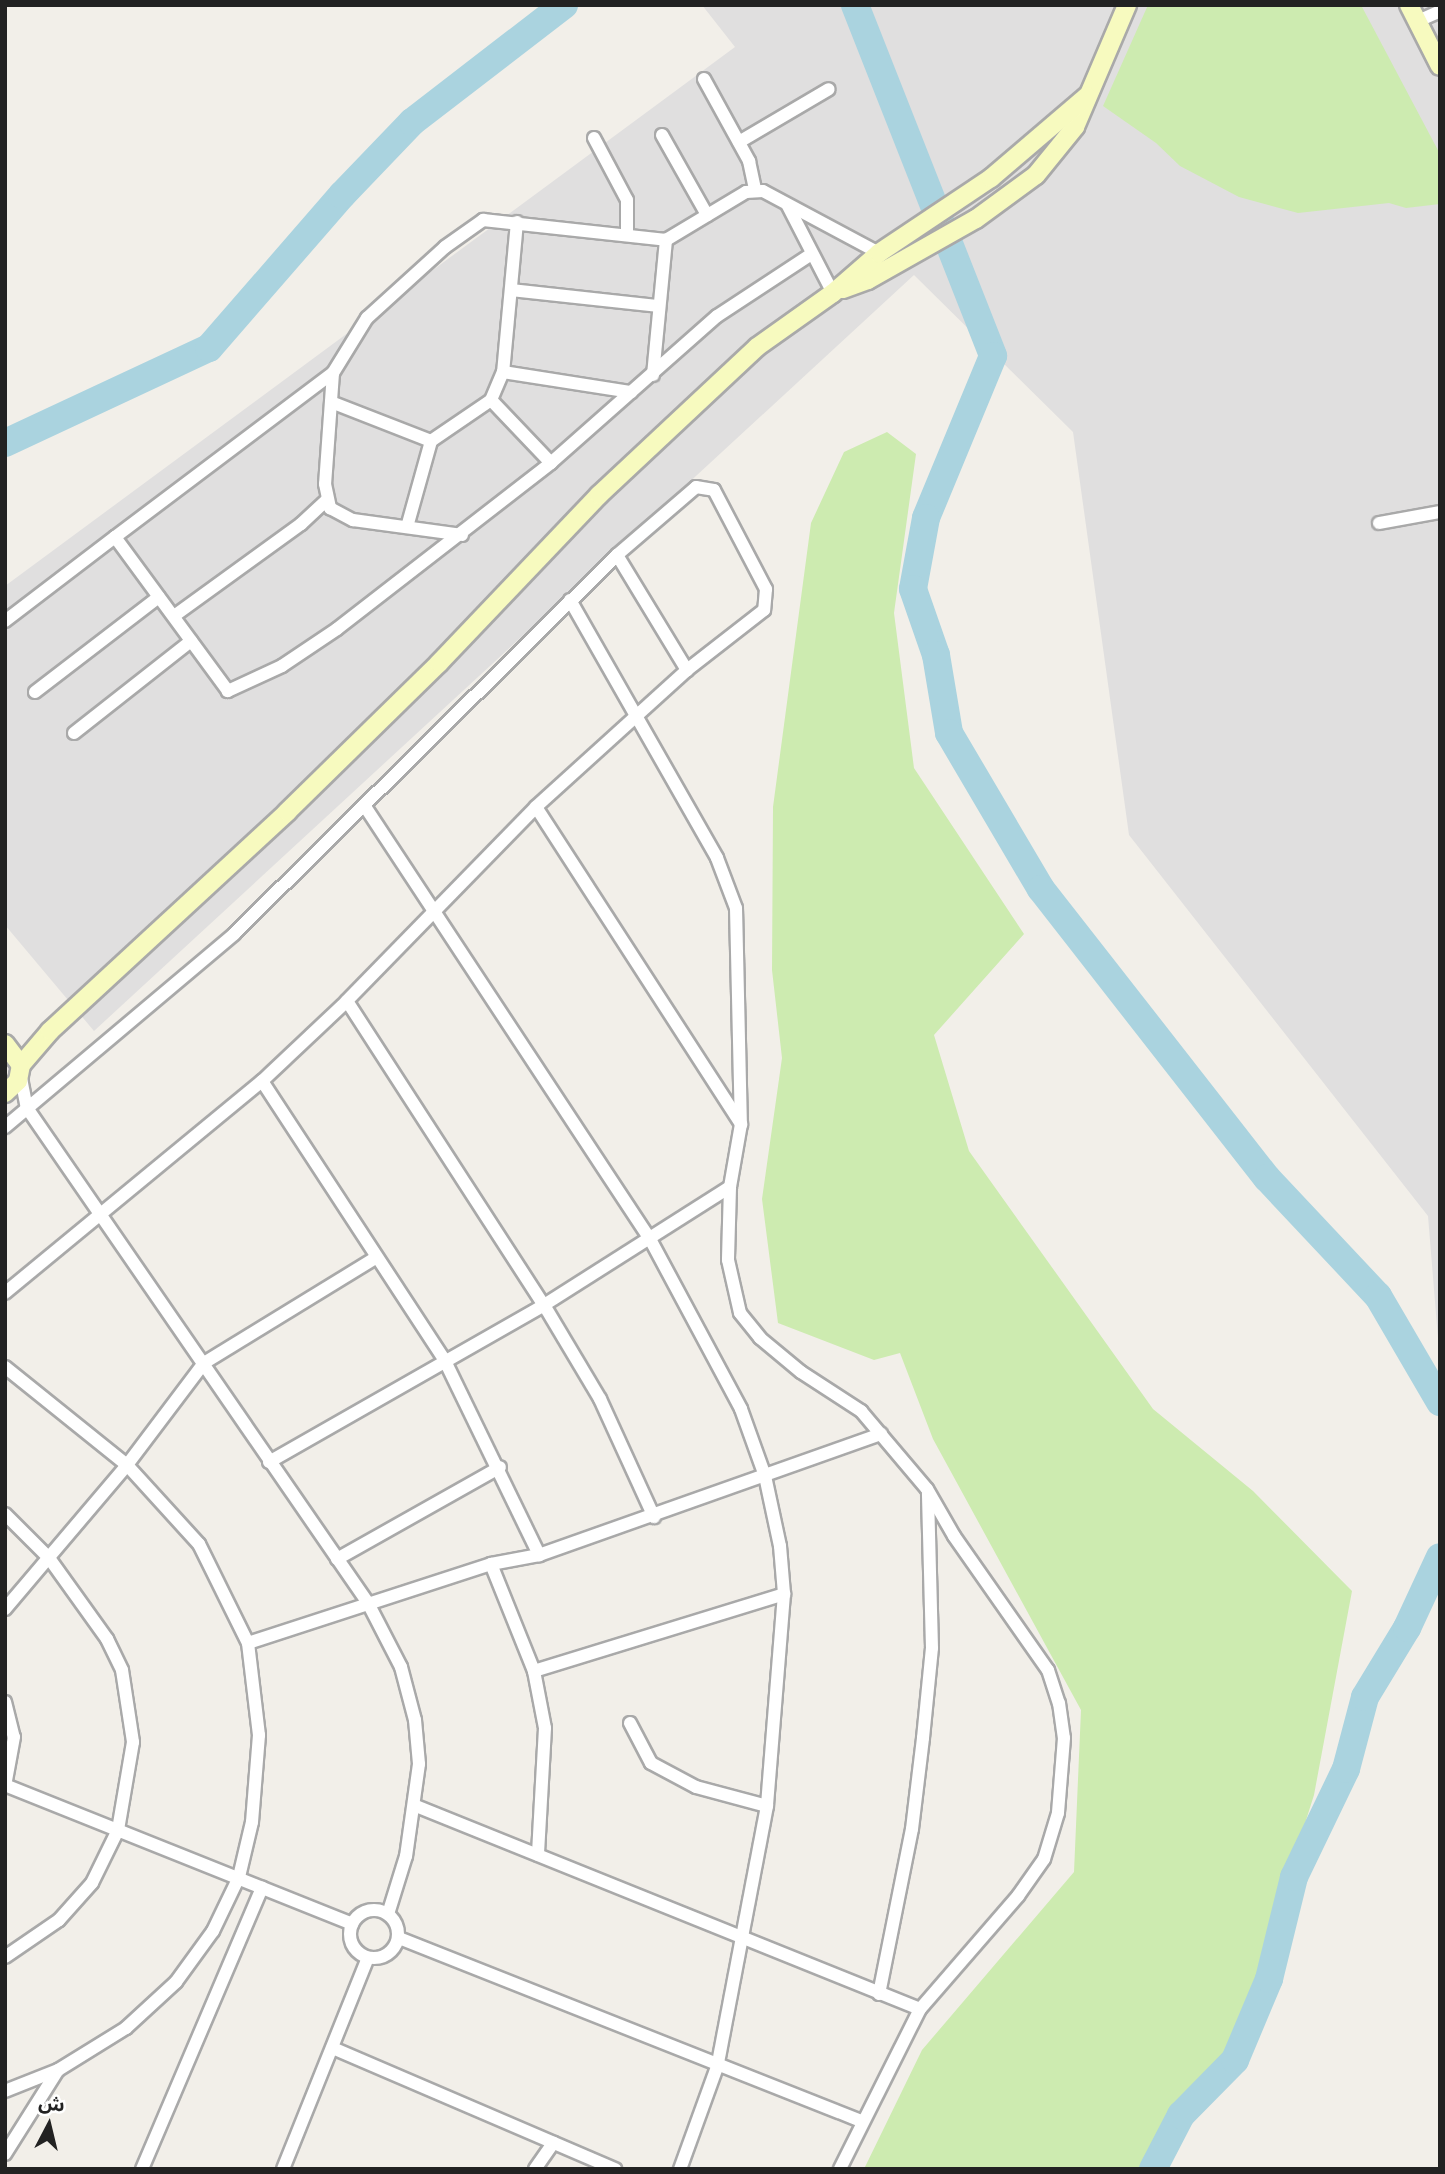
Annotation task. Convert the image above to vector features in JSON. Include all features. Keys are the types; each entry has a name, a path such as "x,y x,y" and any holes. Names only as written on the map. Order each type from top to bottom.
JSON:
{"main road":[{"path":"833,293 916,254 1007,198 1036,175 1075,127 1127,5"},
{"path":"1409,5 1440,66"},
{"path":"5,1095 20,1069 50,1031 287,813 619,476 757,347 833,293 879,253 991,178 1087,96"},
{"path":"20,1069 6,1045 50,1031"}],"street":[{"path":"1418,22 1440,11"},
{"path":"704,79 739,142 755,190"},
{"path":"739,142 829,89"},
{"path":"662,135 708,215"},
{"path":"594,138 627,200 627,236"},
{"path":"5,621 333,373 367,318 445,247 484,220 666,240 755,190 770,193 788,206 879,253"},
{"path":"788,206 810,255 833,293"},
{"path":"407,527 431,441 491,400 503,372 517,222"},
{"path":"653,375 666,240"},
{"path":"115,537 228,691 303,652 462,535 551,463 717,316 810,255"},
{"path":"511,290 659,306"},
{"path":"503,372 631,392"},
{"path":"333,373 327,500 337,514 353,520 462,535"},
{"path":"491,400 551,463"},
{"path":"331,402 431,441"},
{"path":"5,1127 234,934 617,555 696,487 714,490 766,589 768,602 687,670 536,807 347,1001 262,1081 5,1293"},
{"path":"174,616 301,524 327,500"},
{"path":"1380,523 1440,512"},
{"path":"617,555 687,670"},
{"path":"35,692 159,597"},
{"path":"570,600 634,717 717,858 736,908 741,1124 730,1187 728,1260 740,1313 760,1338 801,1372 842,1395 881,1434 928,1489 954,1536 1048,1670 1064,1738 1058,1813 1044,1859 1018,1896 919,2009 840,2169"},
{"path":"74,733 191,640"},
{"path":"364,805 432,913 489,990 650,1239 741,1409 765,1476 780,1546 784,1594 766,1806 717,2067 680,2169"},
{"path":"536,807 741,1124"},
{"path":"347,1001 544,1305 600,1399 654,1517"},
{"path":"20,1069 27,1108"},
{"path":"262,1081 374,1259 445,1361 500,1467 539,1555"},
{"path":"5,1095 27,1108 101,1212 269,1462 368,1603 401,1667 415,1720 416,1806 388,1914"},
{"path":"269,1462 544,1305 730,1187"},
{"path":"5,1609 127,1465 204,1363 374,1259"},
{"path":"5,1367 127,1465 199,1544 248,1643 259,1735 258,1776 239,1877 213,1931 176,1982 126,2028 58,2070 5,2091"},
{"path":"248,1643 491,1564 539,1555 654,1517 881,1434"},
{"path":"337,1559 500,1467"},
{"path":"878,1994 912,1829 932,1648 928,1489"},
{"path":"5,1514 49,1558 80,1597 122,1670 133,1742 118,1830 92,1883 59,1920 5,1957"},
{"path":"491,1564 534,1671 547,1756 538,1855"},
{"path":"534,1671 784,1594"},
{"path":"5,1702 14,1737 5,1785 352,1924"},
{"path":"630,1723 651,1763 696,1787 766,1806"},
{"path":"416,1806 919,2009"},
{"path":"142,2169 262,1887"},
{"path":"368,1910 388,1914 397,1924 399,1938 384,1957 368,1958 354,1948 352,1924 368,1910"},
{"path":"399,1938 717,2067 862,2121"},
{"path":"283,2169 335,2049 368,1958"},
{"path":"335,2049 615,2169"},
{"path":"5,2154 58,2070"},
{"path":"535,2169 553,2143"}],"shaded area":[{"path":"702,5 1440,5 1440,1363 1428,1216 1129,835 1073,432 914,275 94,1031 5,925 5,586 735,47"}],"green space":[{"path":"1148,5 1361,5 1440,154 1440,204 1406,208 1389,203 1298,213 1239,197 1180,166 1156,143 1103,106"},
{"path":"887,432 916,454 894,613 914,768 1024,934 934,1035 969,1151 1153,1409 1253,1491 1352,1591 1314,1795 1235,2044 1166,2169 864,2169 922,2050 1074,1872 1081,1710 933,1439 900,1353 874,1360 778,1323 762,1199 782,1058 772,970 773,807 811,523 844,452"}],"waterway":[{"path":"5,443 209,348 342,195 412,122 564,5"},
{"path":"855,5 993,356 926,518 913,589 936,655 949,733 1041,889 1267,1178 1378,1296 1440,1402"},
{"path":"1153,2169 1181,2115 1235,2060 1269,1979 1294,1877 1346,1769 1365,1697 1407,1628 1440,1557"}]}
